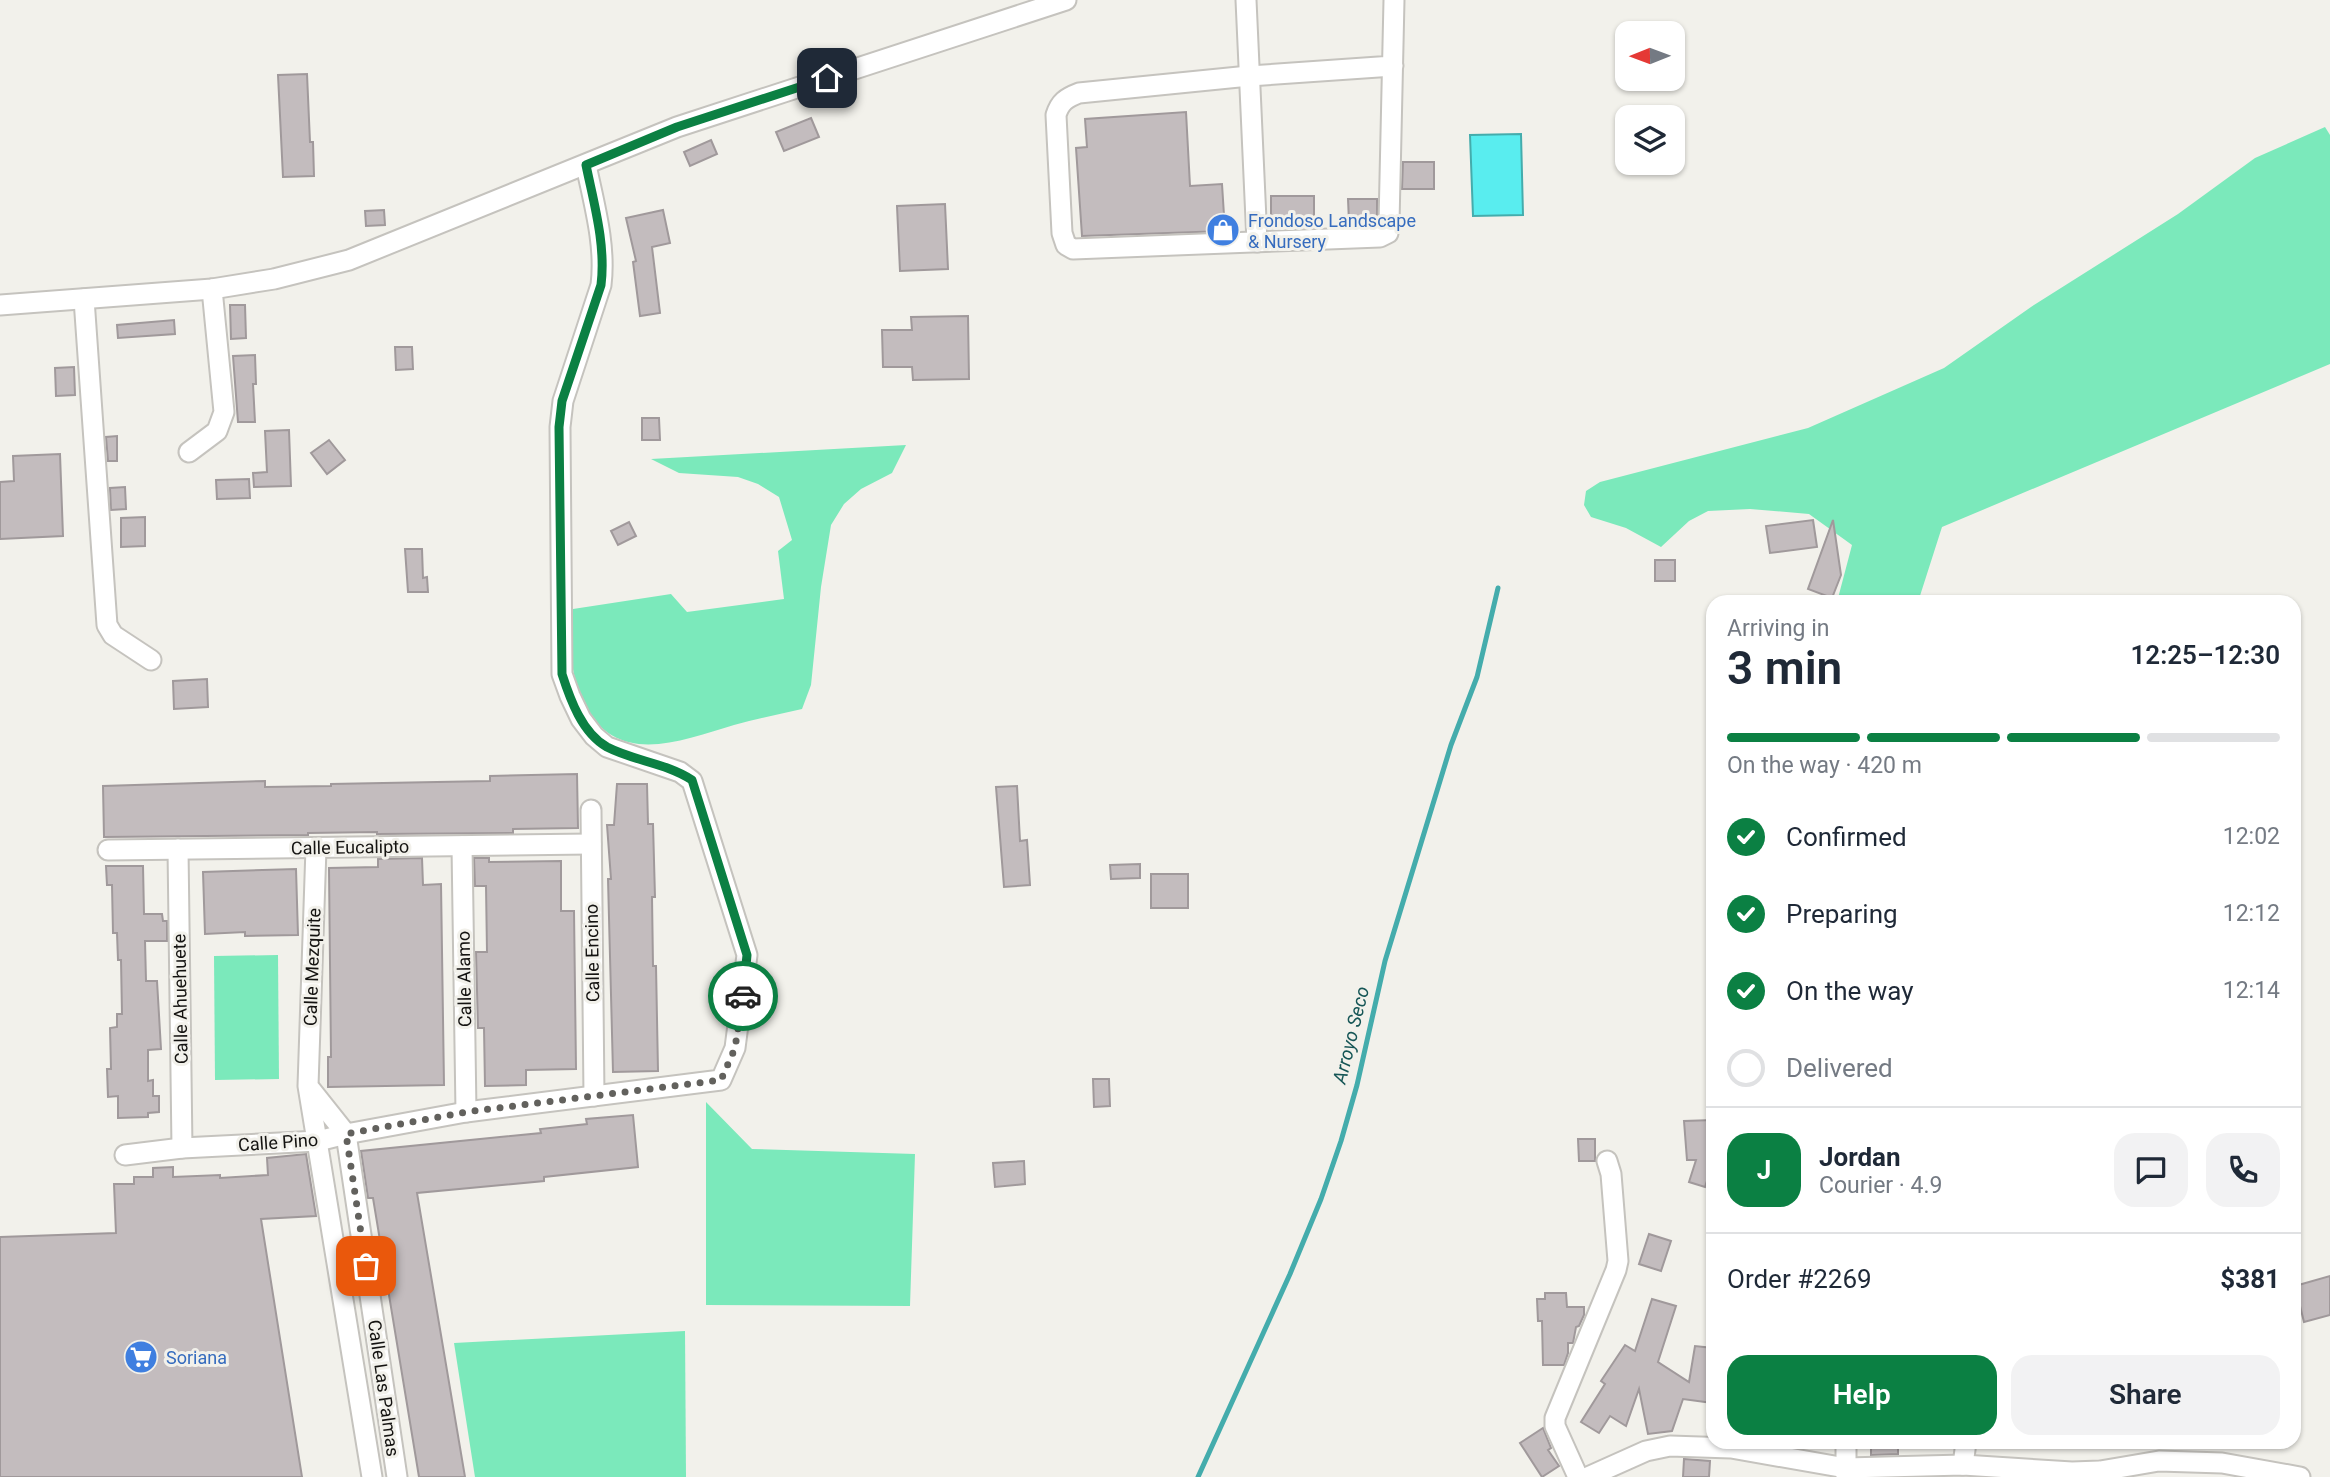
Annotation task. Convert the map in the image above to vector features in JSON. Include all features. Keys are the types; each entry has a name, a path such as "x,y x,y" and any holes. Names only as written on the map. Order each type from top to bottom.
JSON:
{"street":[{"path":"0,305 212,289 274,279 349,260 686,124 1066,0"},
{"path":"1246,0 1257,242"},
{"path":"1393,66 1249,76 1079,93 1065,99 1056,115 1062,233 1066,245 1073,249 1380,237 1388,233 1393,66 1394,0"},
{"name":"Calle Pino","path":"125,1155 182,1148 318,1141 466,1112 721,1080 735,1048 747,955 692,780 680,772 607,747 581,719 569,696 562,674 559,427 562,401 601,285 603,266 603,250 586,165"},
{"path":"189,452 217,431 224,412 212,289"},
{"path":"84,299 107,625 113,635 151,660"},
{"name":"Calle Encino","path":"590,810 594,1096"},
{"name":"Calle Eucalipto","path":"108,850 591,844"},
{"name":"Calle Alamo","path":"462,846 466,1112"},
{"name":"Calle Mezquite","path":"316,848 309,1086 318,1141"},
{"name":"Calle Ahuehuete","path":"178,849 182,1148"},
{"path":"309,1086 346,1134"},
{"name":"Calle Las Palmas","path":"346,1134 397,1477"},
{"name":"Calle Las Palmas","path":"318,1141 372,1477"},
{"path":"1578,1477 1555,1426 1555,1418 1618,1261 1611,1174 1607,1161"},
{"path":"1588,1477 1646,1451 1670,1446 1706,1447"},
{"path":"1736,1449 1846,1473 1963,1465 2072,1472 2100,1471 2152,1461 2222,1463 2300,1477"},
{"path":"1846,1449 1846,1473"},
{"path":"1963,1465 1965,1449"}],"green space":[{"path":"2325,127 2330,135 2330,364 1942,527 1920,595 1839,595 1852,545 1809,514 1750,509 1708,511 1689,521 1661,547 1626,528 1591,517 1584,505 1586,491 1600,482 1808,428 1944,368 2031,307 2178,214 2255,158"},
{"path":"906,445 892,473 861,489 844,504 831,525 821,587 811,685 802,709 671,742 651,744 631,743 613,736 597,723 584,703 575,680 571,645 573,609 671,594 687,612 784,599 778,551 792,540 779,497 758,484 738,477 679,473 651,459"},
{"path":"278,955 279,1079 215,1080 214,956"},
{"path":"706,1102 752,1149 915,1154 910,1306 706,1305"},
{"path":"685,1331 686,1477 475,1477 454,1343"}],"water":[{"path":"1521,134 1523,215 1473,216 1470,135"}],"building":[{"path":"307,74 314,176 283,177 278,75"},
{"path":"1186,112 1190,186 1222,184 1225,231 1082,236 1076,148 1087,147 1085,119"},
{"path":"811,118 819,137 784,151 776,132"},
{"path":"711,140 717,154 690,166 684,152"},
{"path":"1403,162 1434,162 1434,189 1402,189"},
{"path":"1271,196 1314,196 1314,227 1271,228"},
{"path":"1348,199 1377,199 1377,221 1349,222"},
{"path":"945,204 948,269 900,271 897,206"},
{"path":"384,210 385,225 366,226 365,211"},
{"path":"663,210 670,243 652,247 660,313 640,316 633,262 636,261 626,218"},
{"path":"230,305 245,305 246,338 231,339"},
{"path":"968,316 969,379 913,380 912,367 883,367 882,330 912,330 911,317"},
{"path":"174,320 175,334 118,338 117,325"},
{"path":"395,347 412,347 413,369 396,370"},
{"path":"255,355 255,422 238,422 233,356"},
{"path":"74,367 75,395 56,396 55,368"},
{"path":"642,418 659,418 660,440 642,440"},
{"path":"289,430 291,486 254,487 253,473 267,472 265,431"},
{"path":"117,436 117,461 108,461 106,437"},
{"path":"329,440 345,460 327,474 311,453"},
{"path":"60,454 63,536 0,539 0,482 14,481 13,456"},
{"path":"249,479 250,498 217,499 216,480"},
{"path":"125,487 126,509 111,510 110,488"},
{"path":"145,517 145,546 121,547 121,518"},
{"path":"1813,520 1817,547 1770,553 1766,526"},
{"path":"1833,520 1841,575 1833,595 1824,595 1808,589"},
{"path":"629,522 636,536 618,545 611,531"},
{"path":"405,549 422,549 423,578 427,577 428,592 408,592"},
{"path":"1655,560 1675,560 1675,581 1655,581"},
{"path":"207,679 208,707 174,709 173,681"},
{"path":"577,774 578,828 513,829 513,833 377,832 104,837 103,786 265,781 265,787 331,786 490,781 490,776"},
{"path":"617,784 647,784 648,824 653,824 653,966 656,966 658,1071 613,1072 608,879 611,879 607,825 614,825"},
{"path":"1017,786 1020,841 1027,840 1030,885 1004,887 996,787"},
{"path":"422,858 423,885 441,884 444,1085 328,1087 328,1057 331,1057 329,868 378,867 378,859"},
{"path":"474,858 489,858 489,862 561,861 561,911 574,911 576,1069 526,1070 526,1085 485,1086 484,1028 478,1028 476,952 487,952 486,886 475,886"},
{"path":"1140,864 1140,878 1111,879 1110,865"},
{"path":"106,866 143,866 144,914 162,914 163,921 167,921 167,941 145,941 146,981 157,981 161,1049 148,1050 148,1081 153,1080 153,1096 159,1096 159,1112 148,1113 148,1117 118,1118 118,1096 108,1097 107,1069 111,1069 110,1028 117,1027 117,1014 122,1014 121,960 118,960 117,933 113,933 112,885 107,885"},
{"path":"296,869 298,935 245,936 245,932 205,934 203,872"},
{"path":"1151,874 1188,874 1188,908 1151,908"},
{"path":"1093,1079 1109,1079 1110,1106 1094,1107"},
{"path":"633,1115 638,1167 544,1177 544,1181 417,1193 465,1477 419,1477 373,1198 368,1198 361,1151 541,1133 540,1129 587,1124 586,1119"},
{"path":"1706,1120 1705,1187 1689,1182 1696,1160 1687,1160 1684,1121"},
{"path":"1578,1139 1595,1139 1595,1161 1579,1161"},
{"name":"Soriana","path":"306,1154 316,1216 261,1219 302,1477 0,1477 0,1237 116,1233 114,1184 134,1184 134,1177 153,1177 153,1168 173,1167 173,1177 268,1175 267,1158"},
{"path":"1024,1161 1025,1184 995,1187 993,1163"},
{"path":"1649,1234 1671,1241 1661,1271 1639,1264"},
{"path":"2330,1276 2330,1315 2304,1322 2301,1284"},
{"path":"1545,1293 1566,1293 1567,1307 1584,1307 1584,1315 1576,1327 1573,1343 1568,1343 1564,1365 1543,1365 1542,1321 1538,1321 1537,1299 1545,1299"},
{"path":"1652,1299 1676,1306 1658,1362 1689,1382 1695,1346 1706,1347 1706,1402 1683,1399 1672,1431 1648,1434 1639,1389 1626,1426 1610,1416 1599,1433 1581,1422 1605,1384 1601,1381 1625,1345 1635,1351"},
{"path":"1543,1428 1551,1448 1548,1450 1559,1466 1542,1477 1520,1443"},
{"path":"1871,1449 1898,1449 1898,1454 1871,1455"},
{"path":"1684,1459 1710,1461 1709,1477 1683,1477"}],"waterway":[{"name":"Arroyo Seco","path":"1198,1477 1290,1274 1341,1141 1357,1085 1385,961 1451,745 1477,677 1498,588"}],"way so far":[{"path":"366,1266 346,1134 466,1112 721,1080 732,1060 743,996"}],"place":[{"name":"Frondoso Landscape & Nursery","path":"1223,230"},
{"name":"Soriana","path":"141,1357"}],"route":[{"path":"743,996 747,955 692,780 680,772 607,747 581,719 569,696 562,674 559,427 562,401 601,285 603,266 603,250 586,165 677,127 827,78"}]}
